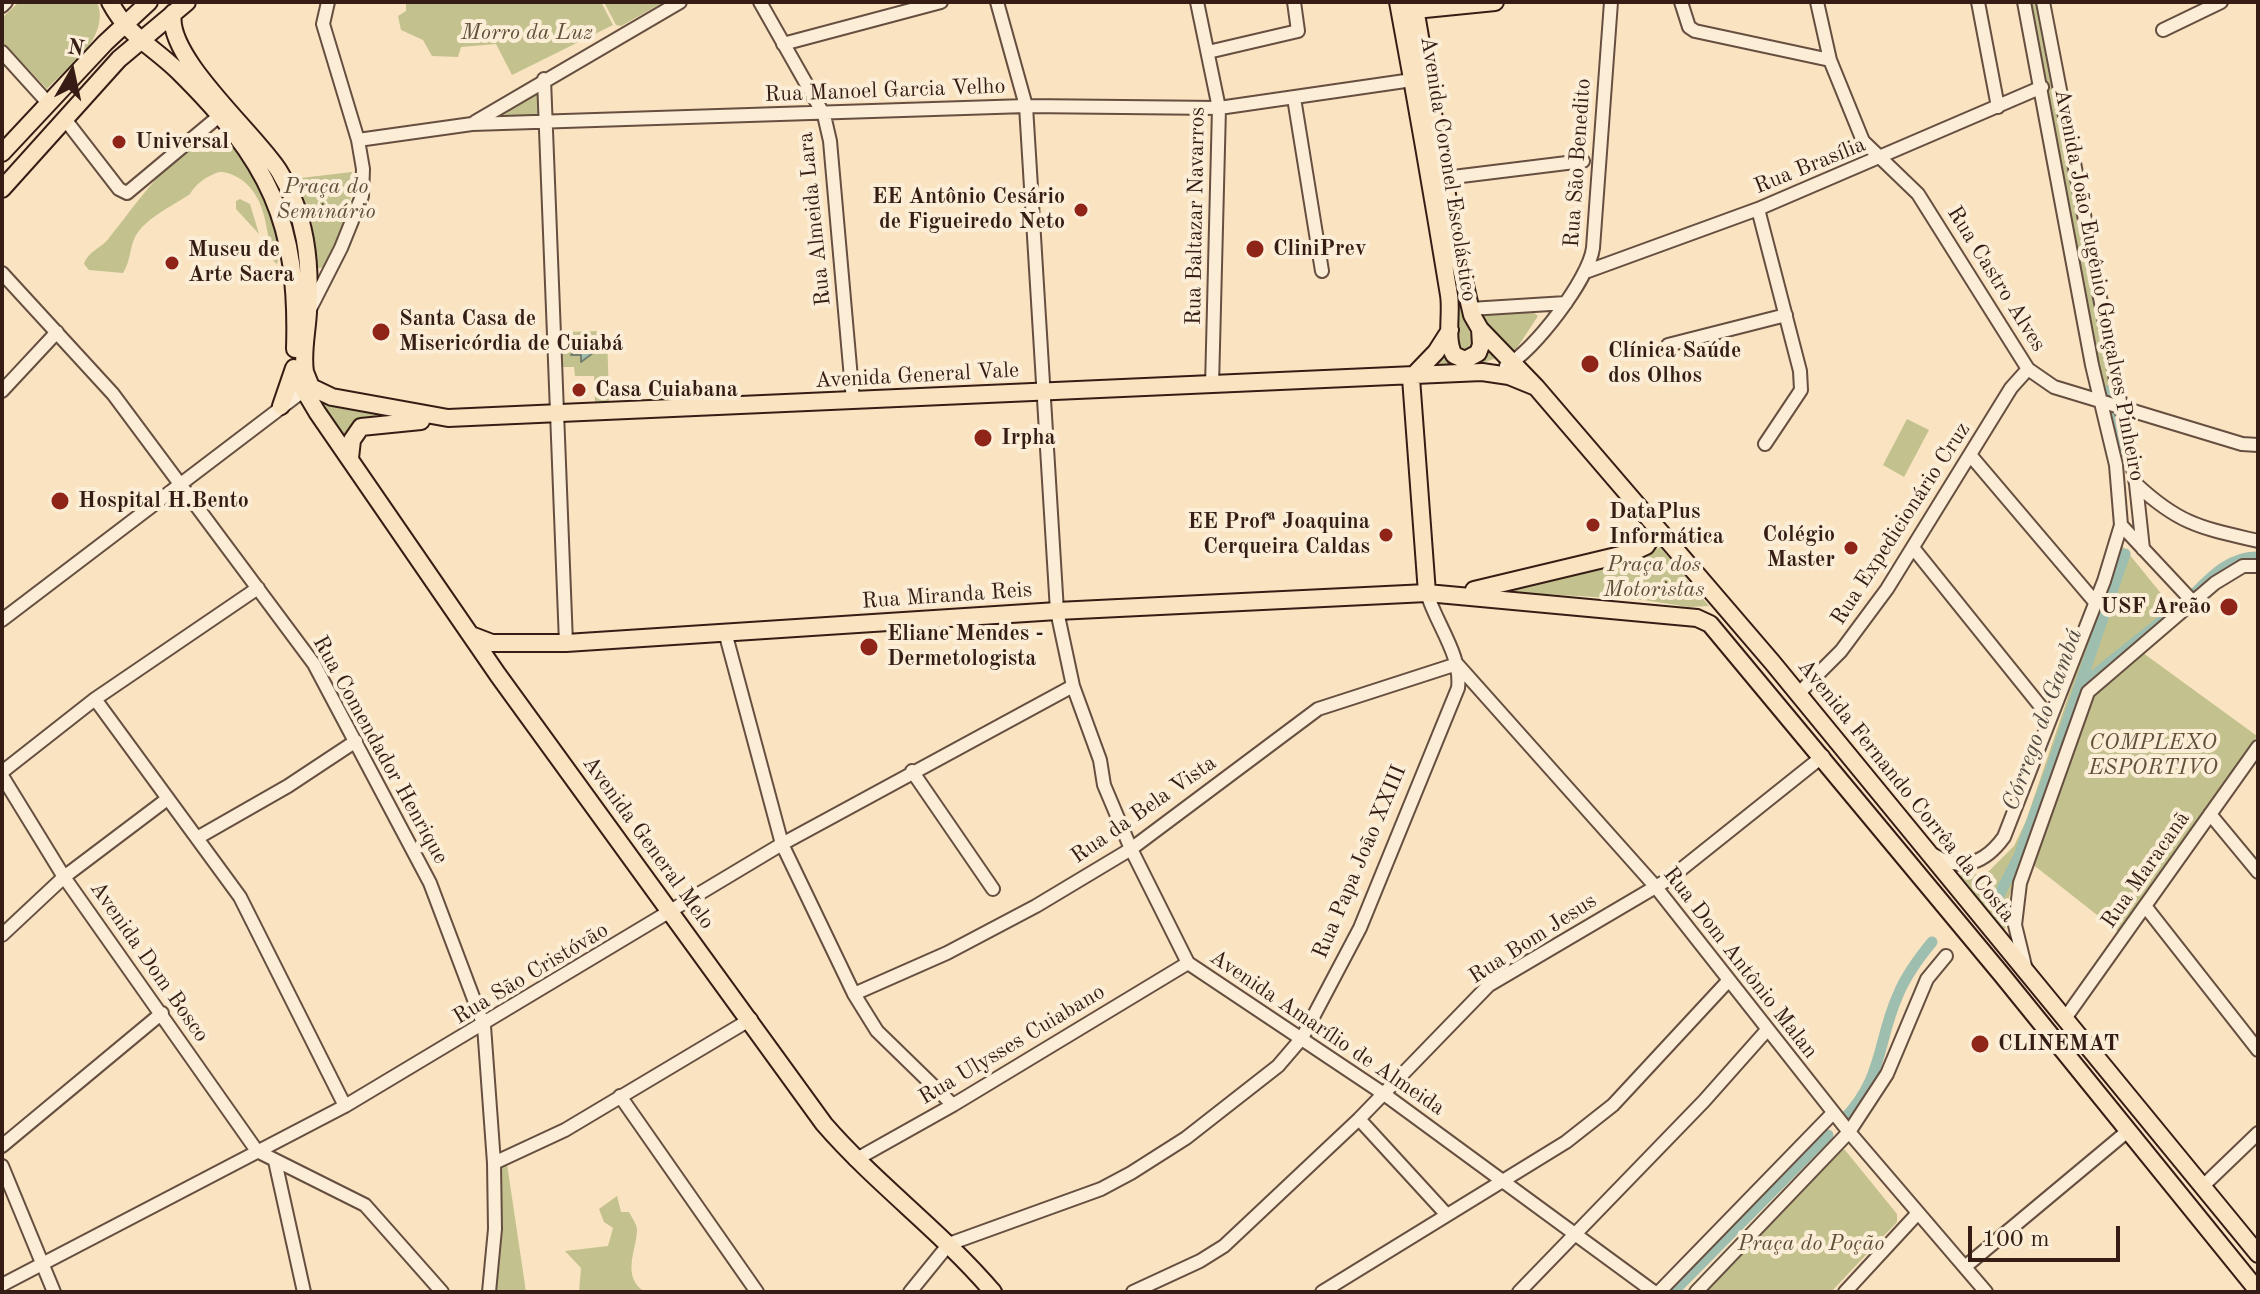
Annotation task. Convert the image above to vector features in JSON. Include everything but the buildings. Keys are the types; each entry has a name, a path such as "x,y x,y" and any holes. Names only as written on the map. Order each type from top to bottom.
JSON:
{"main road":[{"path":"110,2 122,25 185,79 241,143 274,195 302,276 308,312 302,379 281,406"},
{"path":"3,150 122,25 149,2"},
{"path":"2,189 64,118 139,40 187,2"},
{"name":"Avenida Coronel Escolástico","path":"1398,2 1448,288 1451,328 1436,352 1411,378"},
{"path":"1412,5 1495,2"},
{"name":"Avenida Coronel Escolástico","path":"1412,5 1470,309 1480,329 1512,363"},
{"path":"173,13 172,29 183,54 258,141 294,199 305,230 302,379"},
{"path":"1451,328 1452,352 1465,360 1480,349 1480,329"},
{"name":"Avenida Fernando Corrêa da Costa","path":"1512,363 1536,387 1798,694 2258,1254"},
{"name":"Avenida General Vale","path":"302,379 332,397 448,418 1411,378 1482,372 1509,376 1536,387"},
{"path":"1411,378 1427,593 1460,594 1633,552 1646,546 1657,529"},
{"name":"Avenida General Melo","path":"302,379 350,458 498,675 751,1019 824,1124 855,1160 949,1244 993,1292"},
{"path":"350,458 352,440 361,427 448,418"},
{"name":"Rua Miranda Reis","path":"471,635 492,643 566,643 1057,611 1427,593"},
{"name":"Avenida Fernando Corrêa da Costa","path":"1460,594 1685,614 1710,624 1823,756 2258,1291"},
{"path":"498,675 499,656 505,643"}],"street":[{"path":"308,312 362,196 363,169 358,140 323,24 328,2"},
{"path":"472,124 680,2"},
{"name":"Rua Almeida Lara","path":"760,2 824,115 830,141 853,401"},
{"path":"783,44 941,2"},
{"name":"Avenida Amarílio de Almeida","path":"997,2 1026,106 1057,611 1073,686 1100,760 1104,785 1131,849 1188,963 1384,1094 1656,1292"},
{"name":"Rua Baltazar Navarros","path":"1197,2 1219,108 1212,386"},
{"path":"1208,52 1298,31 1294,2"},
{"name":"Rua São Benedito","path":"1512,363 1566,303 1588,271 1593,248 1611,2"},
{"path":"1681,2 1689,27 1695,31 1830,60"},
{"name":"Rua Castro Alves","path":"1817,2 1830,60 1863,141 1918,194 2028,369 2054,387 2242,444 2258,445"},
{"path":"1978,2 1998,107"},
{"name":"Avenida João Eugênio Gonçalves Pinheiro","path":"1918,842 1938,857 1957,865 1972,864 1994,850 2009,827 2121,525 2116,465 2024,2"},
{"name":"Avenida João Eugênio Gonçalves Pinheiro","path":"2043,2 2136,484 2143,549"},
{"path":"2163,30 2221,2"},
{"path":"2,52 49,104"},
{"path":"544,79 566,643"},
{"name":"Rua Manoel Garcia Velho","path":"358,140 472,124 824,115 1026,106 1219,108 1412,80"},
{"name":"Rua Brasília","path":"1588,271 1758,209 1882,159 2042,87"},
{"path":"1294,98 1322,271"},
{"path":"64,118 119,189 127,193 218,117"},
{"path":"1445,178 1583,161"},
{"path":"1758,209 1786,315 1801,390 1765,444"},
{"path":"302,276 331,267"},
{"name":"Rua Comendador Henrique","path":"2,273 113,394 182,482 314,664 430,883 484,1026 494,1163 495,1229 489,1292"},
{"path":"1470,309 1566,303"},
{"path":"1668,345 1786,315"},
{"path":"2,391 57,332"},
{"path":"1482,372 1512,363"},
{"name":"Rua Expedicionário Cruz","path":"1798,694 1841,651 1914,549 2011,388 2028,369"},
{"path":"2,620 281,406 302,379"},
{"path":"1971,456 2095,602"},
{"path":"2136,484 2171,515 2194,526 2258,541"},
{"path":"2121,525 2194,603"},
{"path":"1914,549 2050,718"},
{"path":"2027,973 2015,925 2018,893 2088,692 2099,678 2228,573 2243,566 2258,566"},
{"path":"2,774 95,699 258,588"},
{"path":"1427,593 1433,616 1457,664"},
{"path":"725,632 782,844 854,994 877,1031 953,1105"},
{"name":"Rua da Bela Vista","path":"854,994 947,953 1011,920 1131,849 1318,709 1457,664"},
{"name":"Rua Dom Antônio Malan","path":"1457,664 1655,886 1833,1113 1986,1292"},
{"name":"Rua Papa João XXIII","path":"949,1244 1101,1189 1131,1173 1186,1138 1278,1066 1302,1038 1360,928 1458,688 1457,664"},
{"name":"Rua São Cristóvão","path":"2,1285 345,1106 484,1026 782,844 1073,686"},
{"path":"95,699 240,897 345,1106"},
{"path":"197,838 288,786 356,741"},
{"name":"Rua Maracanã","path":"2066,1017 2210,814 2252,766 2258,747"},
{"name":"Rua Bom Jesus","path":"1133,1292 1200,1261 1224,1246 1359,1119 1489,985 1669,879 1823,756"},
{"path":"912,771 993,889"},
{"name":"Avenida Dom Bosco","path":"2,774 64,877 257,1151 365,1205 442,1292"},
{"path":"2,935 64,877 166,800"},
{"path":"2210,814 2258,872"},
{"path":"2145,906 2258,1050"},
{"path":"1696,1292 1849,1132 1873,1099 1922,990 1946,956"},
{"name":"Rua Ulysses Cuiabano","path":"855,1160 953,1105 1188,963"},
{"path":"1322,1292 1566,1142 1613,1105 1729,980"},
{"path":"2,1146 162,1013"},
{"path":"494,1163 565,1130 751,1019"},
{"path":"1519,1292 1767,1030"},
{"path":"620,1096 757,1292"},
{"path":"1656,1292 1833,1113"},
{"path":"1359,1119 1447,1215"},
{"path":"1966,1266 2129,1130"},
{"path":"2203,1186 2258,1133"},
{"path":"275,1161 304,1292"},
{"path":"2,1166 54,1292"},
{"path":"1845,1292 1918,1213"},
{"path":"910,1292 949,1244"}],"green space":[{"path":"19,2 97,2 100,15 93,39 47,89 2,42 2,18"},
{"name":"Morro da Luz","path":"406,2 601,2 613,25 512,75 496,44 461,47 458,57 432,56 423,40 401,30 398,16 406,11"},
{"path":"604,2 664,2 621,26 616,25"},
{"path":"2024,2 2036,2 2110,390 2101,392"},
{"path":"541,90 542,115 501,117"},
{"path":"213,138 226,142 239,153 262,190 276,232 279,250 277,264 257,198 249,186 237,177 220,172 203,180 190,194 145,224 135,237 123,273 89,270 84,264 89,256 106,242 155,180 182,154"},
{"name":"Praça do Seminário","path":"352,172 351,197 340,233 324,267 315,269 292,179"},
{"path":"240,199 250,204 259,234 236,209 236,201"},
{"path":"1455,307 1460,307 1474,343 1465,354 1457,349"},
{"path":"1532,311 1538,316 1515,351 1483,319 1485,315"},
{"path":"607,331 609,402 595,403 594,376 575,376 574,367 562,367 561,332"},
{"path":"1484,343 1499,357 1480,364 1426,369 1448,346 1451,357"},
{"path":"313,396 396,416 347,441"},
{"path":"1907,419 1929,430 1904,477 1883,465"},
{"path":"2120,543 2177,613 2083,689 2008,900 2005,930 2009,949 1949,875 1986,874 2014,846 2026,821","holes":["2124,554 2127,556 2085,680 2168,612 2172,616 2082,686 2027,841 1999,902 1994,896 2014,863 2027,831"]},
{"name":"Praça dos Motoristas","path":"1660,547 1709,606 1689,607 1644,600 1510,592 1510,588 1637,558"},
{"name":"COMPLEXO ESPORTIVO","path":"2139,650 2257,736 2120,933 2031,863 2088,692"},
{"name":"Praça do Poção","path":"1837,1148 1845,1150 1897,1214 1897,1222 1831,1292 1698,1292"},
{"path":"507,1164 526,1292 495,1292 501,1237 501,1166"},
{"path":"617,1196 621,1212 629,1212 636,1226 633,1279 645,1292 579,1292 581,1268 565,1251 608,1246 613,1228 604,1222 599,1209"}],"shaded area":[{"path":"572,338 592,343 587,348 597,350 581,362 581,355 571,355 579,347"}],"waterway":[{"name":"Córrego do Gambá","path":"2112,418 2118,453"},
{"name":"Córrego do Gambá","path":"1997,899 2019,856 2125,554"},
{"path":"2192,596 2230,564 2258,557"},
{"path":"2082,685 2169,615"},
{"name":"Córrego do Gambá","path":"1843,1120 1873,1074 1901,988 1932,942"},
{"name":"Córrego do Gambá","path":"1673,1292 1828,1135"}],"place":[{"name":"Universal","path":"119,142"},
{"name":"EE Antônio Cesário de Figueiredo Neto","path":"1081,210"},
{"name":"CliniPrev","path":"1255,249"},
{"name":"Museu de Arte Sacra","path":"172,263"},
{"name":"Santa Casa de Misericórdia de Cuiabá","path":"381,332"},
{"name":"Clínica Saúde dos Olhos","path":"1590,364"},
{"name":"Casa Cuiabana","path":"579,390"},
{"name":"Irpha","path":"983,438"},
{"name":"Hospital H.Bento","path":"60,501"},
{"name":"DataPlus Informática","path":"1593,525"},
{"name":"EE Profª Joaquina Cerqueira Caldas","path":"1386,535"},
{"name":"Colégio Master","path":"1851,548"},
{"name":"USF Areão","path":"2229,607"},
{"name":"Eliane Mendes - Dermetologista","path":"869,647"},
{"name":"CLINEMAT","path":"1980,1044"}]}
